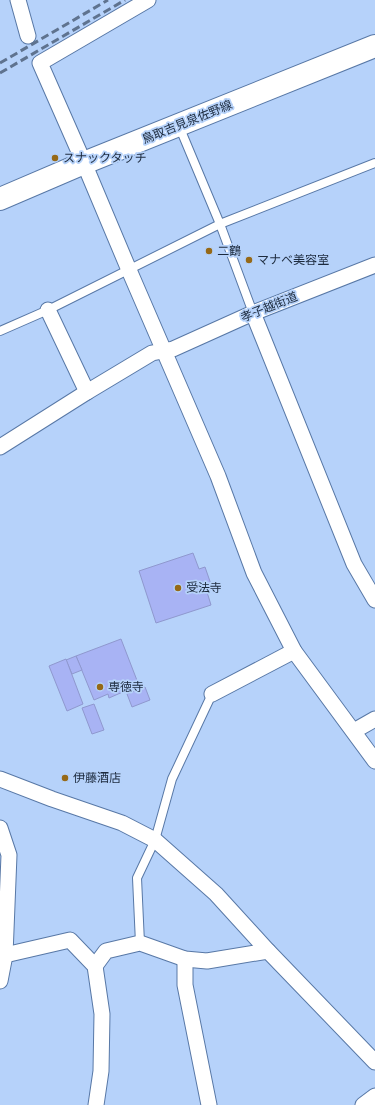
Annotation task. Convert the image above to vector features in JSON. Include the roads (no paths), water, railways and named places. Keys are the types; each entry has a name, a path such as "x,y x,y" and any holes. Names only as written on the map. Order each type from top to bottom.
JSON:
{"main road":[{"name":"鳥取吉見泉佐野線","path":"0,199 84,163 375,46"}],"street":[{"path":"18,0 28,36"},
{"path":"148,0 40,63 218,476 254,573 294,651 375,760"},
{"name":"孝子越街道","path":"0,447 152,353 173,349 253,313 375,265"},
{"path":"48,310 87,392"},
{"path":"253,313 354,564 375,600"},
{"path":"212,694 294,651"},
{"path":"354,731 375,719"},
{"path":"0,779 52,800 122,823 155,840 216,894 268,951 375,1062"},
{"path":"0,828 9,855 5,955 0,981"},
{"path":"5,955 70,940 95,966 102,1014 101,1071 96,1105"},
{"path":"95,966 106,951 140,943 185,959 207,961 268,951"},
{"path":"185,959 185,985 209,1105"},
{"path":"363,1105 375,1096"}],"lane":[{"path":"178,125 220,224 253,313"},
{"path":"0,331 48,310 220,224 375,163"},
{"path":"140,943 137,878 155,840 172,779 212,694"}],"railway":[{"path":"0,63 108,0"},
{"path":"0,73 125,0"}],"place":[{"name":"スナックタッチ","path":"55,158"},
{"name":"二鶴","path":"209,251"},
{"name":"マナベ美容室","path":"249,260"},
{"name":"受法寺","path":"178,588"},
{"name":"専徳寺","path":"100,687"},
{"name":"伊藤酒店","path":"65,778"}]}
